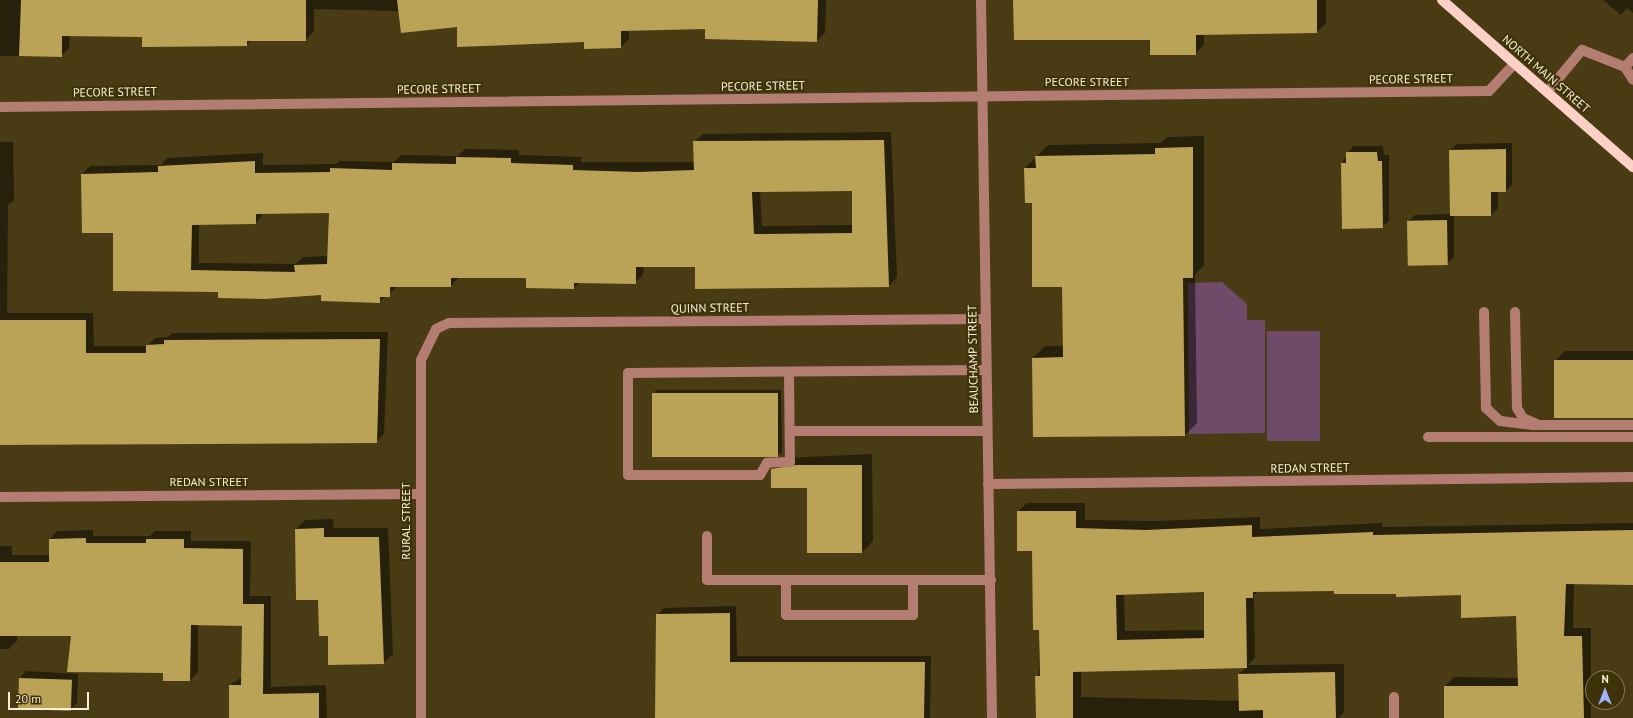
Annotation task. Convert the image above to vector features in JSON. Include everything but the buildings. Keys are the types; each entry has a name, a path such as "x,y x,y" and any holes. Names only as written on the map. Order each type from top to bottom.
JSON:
{"main road":[{"name":"NORTH MAIN STREET","path":"1442,0 1633,167"}],"street":[{"name":"BEAUCHAMP STREET","path":"981,0 992,718"},
{"path":"1547,92 1582,50 1625,67 1633,80"},
{"path":"1625,67 1633,58"},
{"name":"PECORE STREET","path":"0,107 1489,91 1514,64"},
{"path":"1484,312 1486,408 1500,421 1539,425 1633,425"},
{"path":"1516,312 1518,408 1523,418 1539,425"},
{"name":"QUINN STREET","path":"436,329 449,323 986,319"},
{"name":"RURAL STREET","path":"421,718 419,494 421,360 436,329"},
{"path":"789,372 790,462 767,463 760,475 628,475 628,373 986,370"},
{"path":"790,431 987,431"},
{"path":"1428,437 1633,437"},
{"name":"REDAN STREET","path":"988,484 1633,477"},
{"name":"REDAN STREET","path":"0,497 419,494"},
{"path":"707,536 707,580 913,582 991,580"},
{"path":"786,581 786,615 913,615 913,582"},
{"path":"1394,697 1394,718"}],"shaded area":[{"path":"1222,282 1247,304 1247,320 1265,320 1265,433 1189,434 1188,283"},
{"path":"1267,331 1320,331 1320,441 1267,441"}]}
